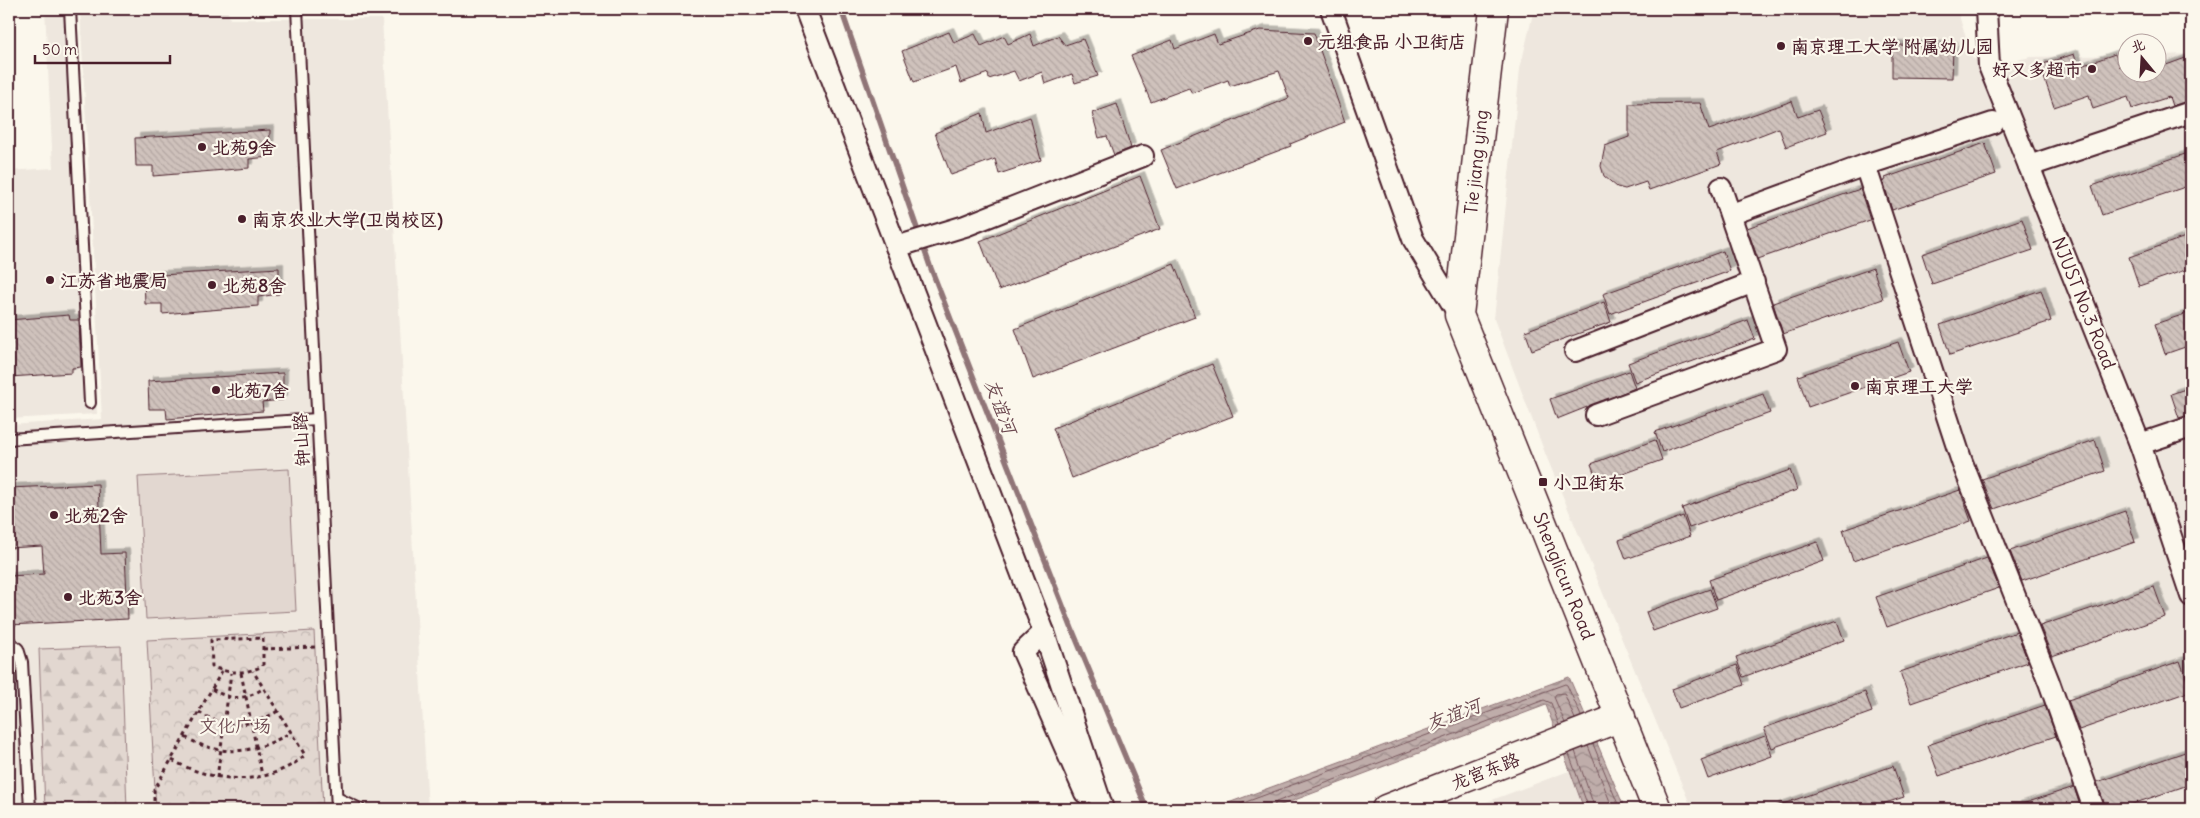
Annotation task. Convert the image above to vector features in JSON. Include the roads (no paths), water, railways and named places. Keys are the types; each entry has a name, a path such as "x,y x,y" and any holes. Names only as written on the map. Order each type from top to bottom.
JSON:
{"street":[{"path":"805,9 902,245 1044,632 1103,809"},
{"path":"1331,9 1413,239 1459,315"},
{"name":"Tie jiang ying","path":"1459,315 1494,9"},
{"name":"NJUST No.3 Road","path":"1986,9 1989,66 2140,444 2191,596"},
{"path":"2029,166 2191,112"},
{"path":"1732,214 1865,165 1993,123"},
{"path":"902,245 965,226 1143,156"},
{"path":"1865,165 1962,462 2052,690 2094,809"},
{"path":"1596,415 1776,349 1732,214 1721,188"},
{"path":"1576,351 1754,282"},
{"name":"Shenglicun Road","path":"1459,315 1609,722 1657,809"},
{"path":"2140,444 2191,428"},
{"path":"1044,632 1023,652 1092,809"},
{"name":"龙宫东路","path":"1386,809 1609,722"}],"lane":[{"path":"70,9 90,403"},
{"name":"钟山路","path":"297,9 327,646 337,809"},
{"path":"9,439 317,419"},
{"path":"9,641 18,649 22,662 30,809"},
{"path":"337,798 360,809"}],"water":[{"path":"1569,677 1625,809 1584,809 1546,705 1271,809 1212,809"}],"waterway":[{"name":"友谊河","path":"841,9 930,266 1072,629 1147,809"}],"place":[{"name":"元组食品 小卫街店","path":"1308,41"},
{"name":"南京理工大学 附属幼儿园","path":"1781,46"},
{"name":"好又多超市","path":"2092,69"},
{"name":"北苑9舍","path":"202,147"},
{"name":"南京农业大学(卫岗校区)","path":"242,219"},
{"name":"江苏省地震局","path":"50,280"},
{"name":"北苑8舍","path":"212,285"},
{"name":"南京理工大学","path":"1855,386"},
{"name":"北苑7舍","path":"216,390"},
{"name":"小卫街东","path":"1543,482"},
{"name":"北苑2舍","path":"54,515"},
{"name":"北苑3舍","path":"68,597"}],"park label":[{"name":"文化广场","path":"235,725"}]}
